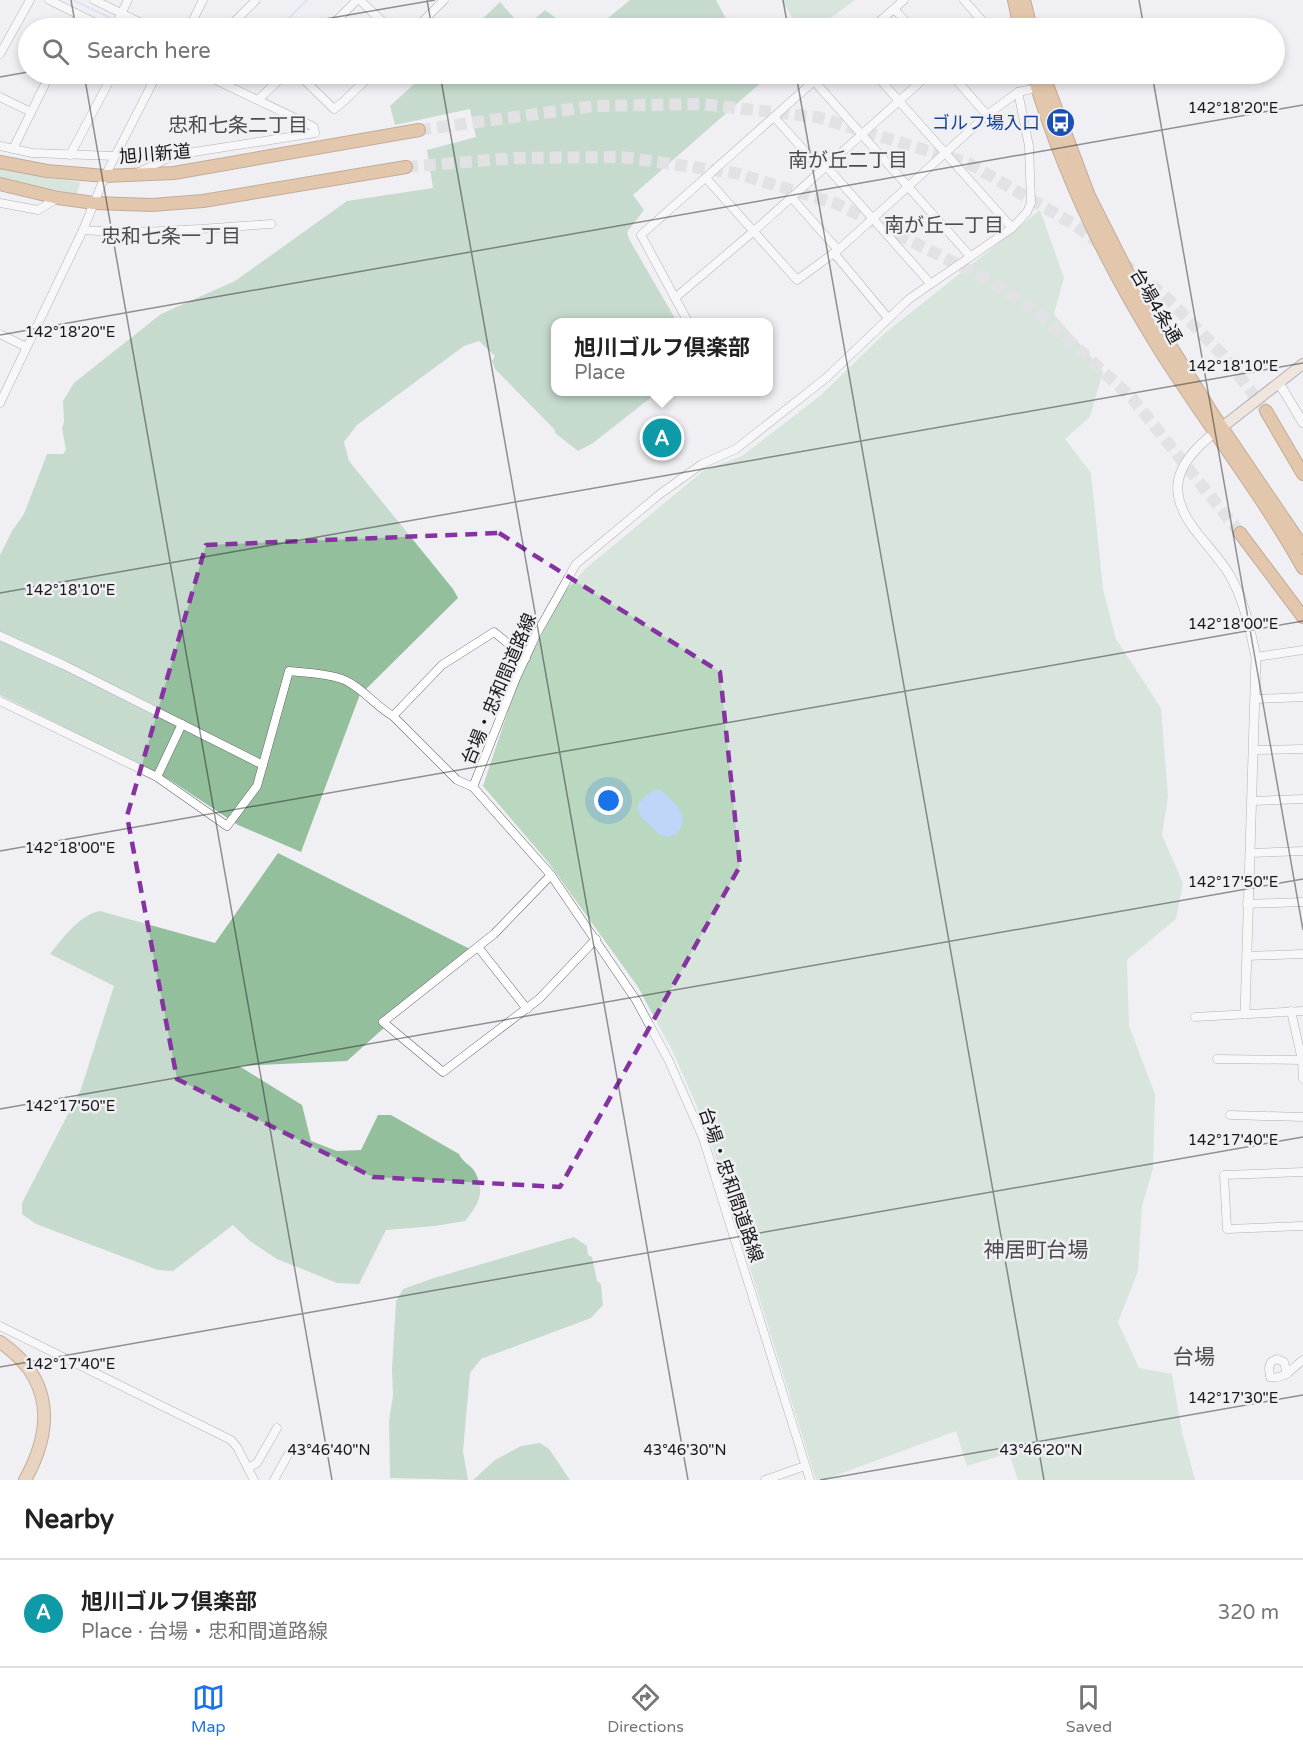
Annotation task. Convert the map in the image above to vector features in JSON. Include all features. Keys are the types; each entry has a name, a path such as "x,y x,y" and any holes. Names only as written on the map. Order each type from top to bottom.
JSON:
{"highway":[{"path":"1014,0 1018,18"},
{"path":"1024,0 1028,18"},
{"name":"台場4条通","path":"1043,84 1064,163 1119,281 1159,348 1303,548"},
{"name":"旭川新道","path":"0,162 47,171 105,176 174,173 419,130"},
{"path":"0,184 58,198 94,203 152,205 203,201 406,167"},
{"path":"1266,411 1303,474"},
{"name":"台場4条通","path":"1218,430 1303,568"},
{"path":"1240,533 1303,617"}],"main road":[{"path":"1218,430 1303,364"},
{"path":"0,1342 10,1348 30,1371 43,1401 45,1419 43,1439 25,1480"}],"street":[{"path":"20,18 30,0"},
{"path":"49,0 78,15 92,18"},
{"path":"94,0 110,18"},
{"path":"118,18 128,0"},
{"path":"194,18 203,0"},
{"path":"238,18 255,0"},
{"path":"340,18 359,0 378,18"},
{"path":"426,18 444,0"},
{"path":"884,18 904,0"},
{"path":"964,0 980,18"},
{"path":"894,9 903,18"},
{"path":"0,54 18,22"},
{"path":"13,149 45,84"},
{"path":"70,155 108,84"},
{"path":"0,403 83,230 105,176 152,84"},
{"path":"132,175 175,155 315,133 314,127 224,84"},
{"path":"258,100 275,84"},
{"path":"309,84 334,108 344,102 362,84"},
{"path":"686,318 641,235 811,84"},
{"path":"817,84 969,255"},
{"path":"884,84 1012,228 1027,212 1030,203 1029,146 1018,92"},
{"path":"675,298 754,231 918,84"},
{"path":"960,84 987,115"},
{"path":"706,178 797,280 836,252 987,115 1018,92 1037,84"},
{"path":"0,97 31,112"},
{"path":"774,117 873,218 930,283"},
{"path":"0,146 32,153 115,156"},
{"path":"791,197 888,318"},
{"path":"0,203 38,210 58,198"},
{"path":"83,230 169,231 271,224"},
{"name":"台場・忠和間道路線","path":"810,1480 703,1138 669,1061 636,1000 551,875 473,787 516,678 536,635 576,564 702,464 736,449 826,378 888,318 930,283 1012,228"},
{"path":"0,334 26,347"},
{"path":"1279,383 1303,423"},
{"path":"1218,430 1192,451 1185,461 1177,486 1179,503 1192,526 1217,555 1230,576 1246,614 1256,657 1245,1014"},
{"path":"393,716 442,665 494,632 526,658"},
{"path":"0,636 64,665 263,765"},
{"path":"1256,657 1303,650"},
{"path":"0,701 157,777 227,826 257,786 289,671 344,680 380,709 393,716 458,780 473,787"},
{"path":"1256,699 1303,697"},
{"path":"157,777 182,724"},
{"path":"1254,750 1303,749"},
{"path":"1252,801 1303,799"},
{"path":"1250,853 1303,850"},
{"path":"551,875 494,934 383,1022 443,1072 527,1009 572,966 596,939"},
{"path":"1247,904 1303,902"},
{"path":"478,947 527,1009"},
{"path":"1247,956 1303,954"},
{"path":"1291,1011 1302,1060 1303,1080"},
{"path":"1195,1017 1303,1011"},
{"path":"1217,1059 1302,1060"},
{"path":"1230,1115 1303,1117"},
{"path":"1303,1172 1224,1175 1227,1229 1303,1226"},
{"path":"0,1326 231,1440 254,1480"},
{"path":"1287,1374 1303,1360"},
{"path":"248,1468 257,1463 277,1428"},
{"path":"274,1480 289,1453"},
{"path":"765,1480 805,1466"}],"highlighted area":[{"path":"499,533 720,672 740,866 560,1187 373,1177 177,1079 127,816 206,545"}],"green space":[{"path":"630,0 716,0 726,18 608,18"},
{"path":"781,0 855,0 831,18 793,18"},
{"path":"500,2 514,18 483,18"},
{"path":"545,10 556,18 536,18"},
{"path":"414,84 759,84 633,195 644,210 627,232 629,239 675,318 551,318 551,396 653,396 593,443 578,451 555,433 555,430 495,369 492,361 495,356 479,341 464,346 357,425 344,442 349,461 458,598 366,689 362,689 301,852 238,825 170,780 0,695 0,555 24,514 47,454 63,454 66,450 62,428 63,401 74,383 161,314 235,281 347,201 433,188 427,150 476,137 470,109 395,125 390,106"},
{"path":"0,168 81,182 76,194 0,180"},
{"path":"1040,210 1064,278 1054,314 1103,371 1090,417 1065,439 1091,473 1103,589 1116,639 1161,708 1168,797 1162,835 1183,883 1176,919 1127,960 1129,1026 1155,1094 1153,1169 1142,1206 1138,1271 1118,1322 1139,1368 1172,1374 1182,1432 1195,1480 1018,1480 1009,1453 967,1466 956,1431 824,1480 816,1480 707,1130 673,1052 638,987 548,862 483,786 519,678 564,593 585,569 703,471 742,456 821,395 885,333"},
{"path":"278,853 474,951 383,1022 385,1027 347,1061 239,1066 302,1105 311,1141 337,1151 361,1150 378,1115 391,1115 459,1154 473,1170 480,1186 479,1198 474,1210 465,1221 386,1230 359,1284 337,1283 277,1259 250,1241 233,1225 173,1271 158,1270 36,1224 22,1214 22,1203 81,1089 114,986 50,954 78,922 100,911 215,943"},
{"path":"574,1237 587,1246 588,1255 592,1257 597,1281 601,1284 603,1305 591,1318 481,1359 470,1373 463,1451 468,1480 390,1478 389,1420 393,1396 392,1369 396,1301 403,1289"},
{"path":"540,1443 549,1449 570,1480 473,1480 495,1460 521,1446"}],"water":[{"path":"661,790 680,810 683,820 677,834 668,837 660,835 641,817 638,804 650,792"}],"waterway":[{"path":"73,0 111,18"},
{"path":"289,18 307,0"}],"tunnel":[{"path":"419,130 594,106 701,104 817,117 968,163 1075,225 1102,246"},
{"path":"406,167 515,158 622,157 735,173 837,204 983,277 1040,314 1132,398 1240,533"},
{"path":"1122,262 1164,295 1223,355 1266,411"}],"place":[{"name":"ゴルフ場入口","path":"1061,123"},
{"name":"旭川ゴルフ倶楽部","path":"662,438"}],"district":[{"name":"忠和七条二丁目","path":"238,125"},
{"name":"南が丘二丁目","path":"848,160"},
{"name":"南が丘一丁目","path":"944,225"},
{"name":"忠和七条一丁目","path":"171,236"},
{"name":"神居町台場","path":"1036,1250"},
{"name":"台場","path":"1194,1357"}]}
